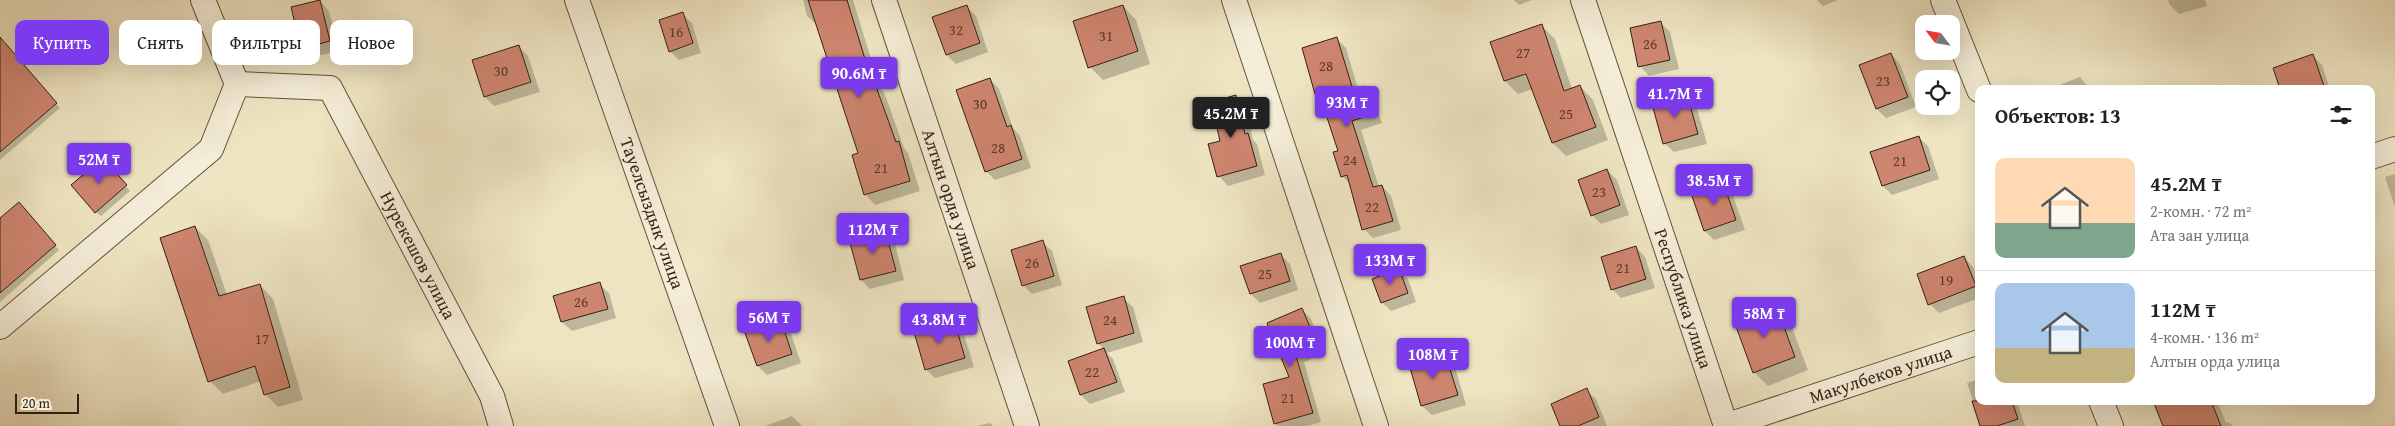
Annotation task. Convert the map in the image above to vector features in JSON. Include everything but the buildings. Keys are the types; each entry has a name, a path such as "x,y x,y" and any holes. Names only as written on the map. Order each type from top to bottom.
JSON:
{"street":[{"path":"0,328 211,149 237,84 203,0"},
{"name":"Тауелсыздык улица","path":"577,0 727,426"},
{"name":"Алтын орда улица","path":"884,0 1027,426"},
{"path":"1234,0 1376,426"},
{"name":"Республика улица","path":"1583,0 1726,426"},
{"path":"1944,0 1977,85"},
{"name":"Нурекешов улица","path":"237,84 330,88 492,396 501,426"},
{"path":"2375,156 2395,149"},
{"name":"Макулбеков улица","path":"1726,426 1975,343"},
{"path":"2103,405 2111,426"}]}
